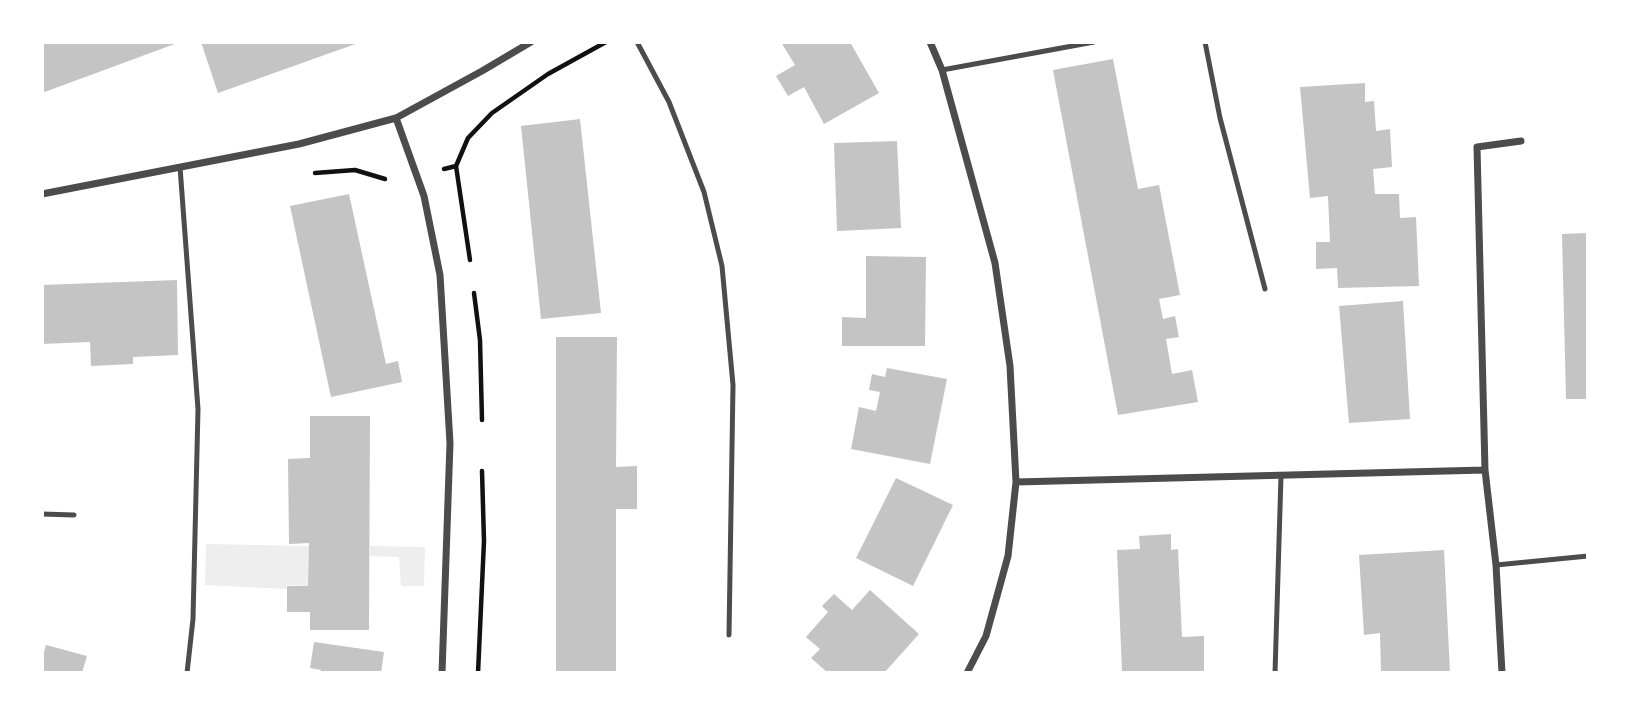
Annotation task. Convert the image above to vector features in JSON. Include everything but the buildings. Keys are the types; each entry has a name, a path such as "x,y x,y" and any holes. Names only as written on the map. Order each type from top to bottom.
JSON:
{"street":[{"path":"42,194 299,144 396,118 531,42"},
{"path":"930,42 943,69 995,263 1010,366 1016,482 1008,556 986,636 967,673"},
{"path":"396,118 424,196 440,275 450,443 442,673"},
{"path":"1502,673 1496,565 1485,470 1477,147 1521,141"},
{"path":"1016,482 1485,470"}],"lane":[{"path":"637,42 669,102 704,192 722,266 733,385 729,635"},
{"path":"943,69 1094,42"},
{"path":"1205,42 1220,118 1265,289"},
{"path":"180,167 198,409 193,619 187,673"},
{"path":"1275,673 1281,476"},
{"path":"42,514 74,515"},
{"path":"1496,565 1588,556"}],"path":[{"path":"456,166 468,138 492,113 548,74 606,42"},
{"path":"305,174 355,170 388,179"}],"shaded area":[{"path":"206,544 309,546 308,586 287,585 286,589 205,585"},
{"path":"370,546 425,547 424,586 401,586 399,557 370,556"}]}
